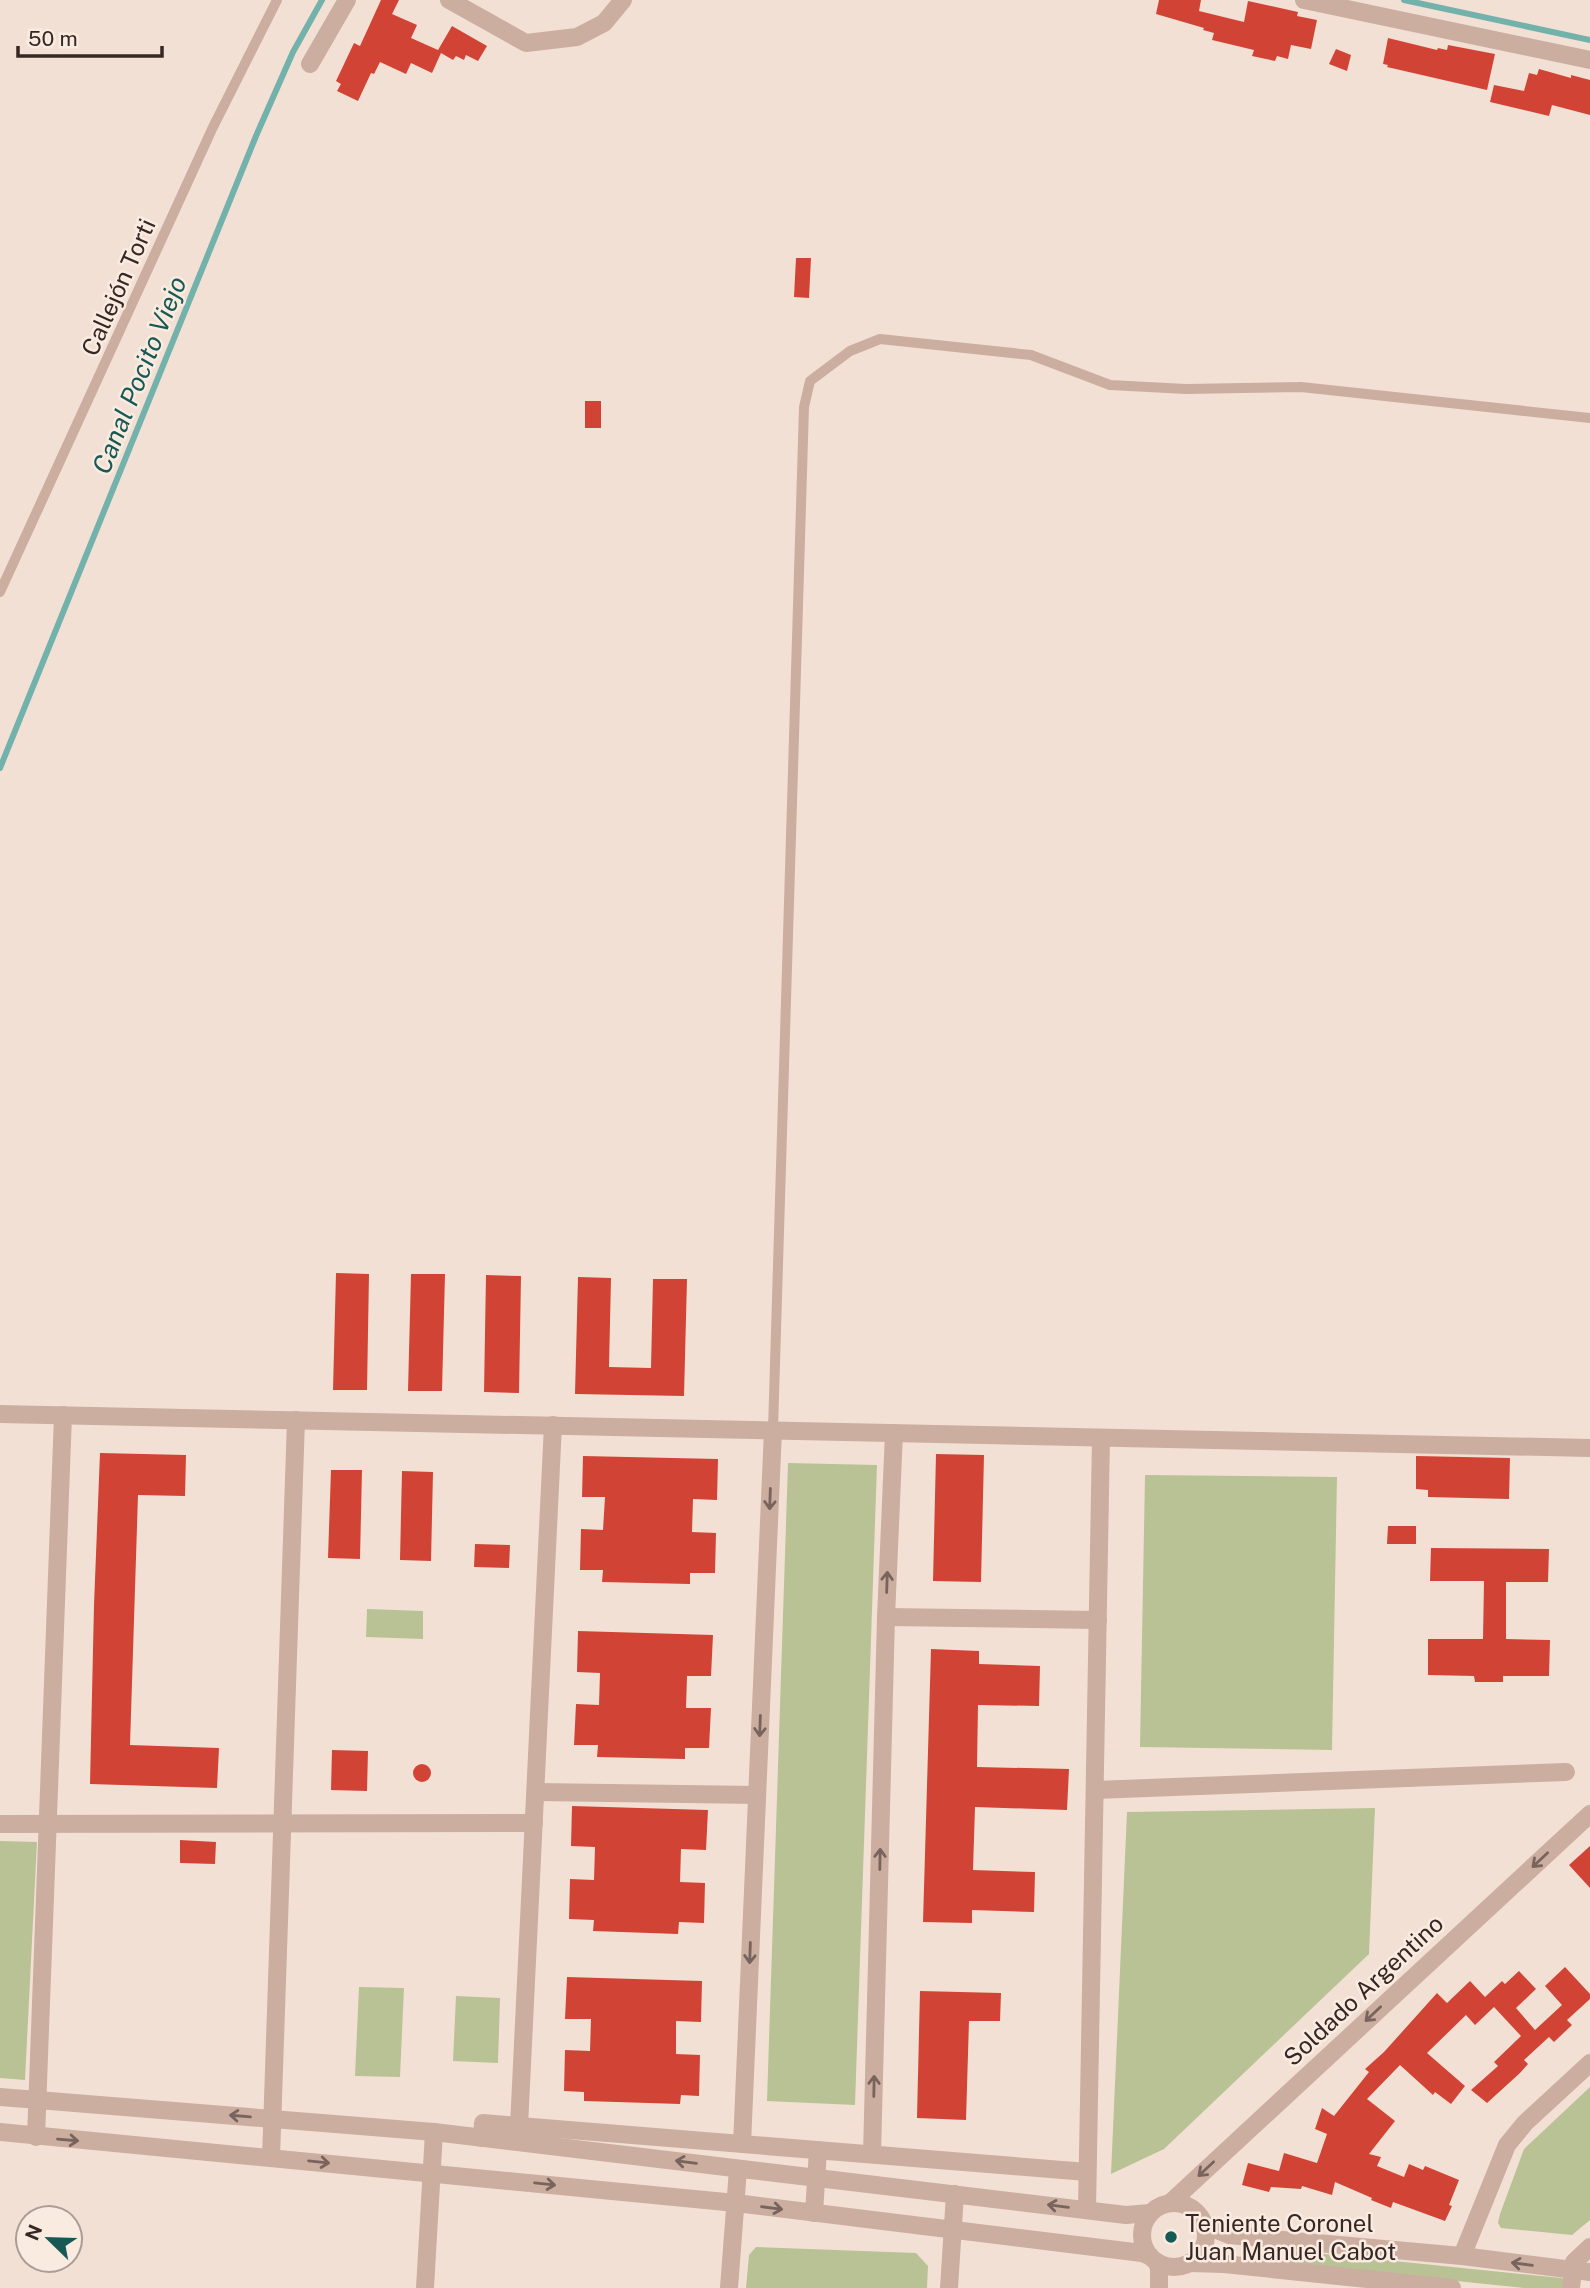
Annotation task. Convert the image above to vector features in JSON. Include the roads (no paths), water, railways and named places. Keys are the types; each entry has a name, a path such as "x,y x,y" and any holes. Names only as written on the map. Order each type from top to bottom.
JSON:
{"street":[{"path":"310,64 347,0"},
{"path":"449,0 526,43 576,37 604,23 623,0"},
{"path":"1304,0 1590,60"},
{"path":"0,1413 1590,1448"},
{"path":"36,2137 64,1415"},
{"path":"271,2158 296,1420"},
{"path":"519,2126 553,1426"},
{"path":"742,2144 773,1430"},
{"path":"872,2154 886,1616 894,1433"},
{"path":"1087,2210 1101,1437"},
{"path":"886,1616 1098,1620"},
{"path":"1095,1790 1566,1772"},
{"path":"536,1792 757,1795"},
{"name":"Soldado Argentino","path":"1170,2203 1590,1814"},
{"path":"0,1824 534,1823"},
{"path":"1462,2256 1507,2145 1525,2123 1590,2063"},
{"path":"0,2096 434,2132 1087,2210 1136,2215 1150,2213"},
{"path":"482,2138 483,2123 1087,2172"},
{"path":"0,2132 736,2203 1142,2253 1153,2259 1167,2266 1178,2267 1198,2256 1204,2247 1206,2236 1205,2225 1199,2215 1191,2207 1181,2203 1159,2206 1144,2222 1143,2245 1153,2259 1159,2269 1159,2288"},
{"path":"425,2288 434,2132"},
{"path":"814,2213 818,2150"},
{"path":"729,2288 738,2169"},
{"path":"949,2288 955,2194"},
{"path":"1205,2225 1229,2235 1462,2256 1578,2277 1574,2262 1590,2247"},
{"path":"1189,2263 1224,2264 1452,2288"}],"lane":[{"name":"Callejón Torti","path":"0,592 213,127 277,0"},
{"path":"773,1430 804,407 810,381 850,351 880,340 1031,355 1110,385 1186,389 1301,387 1590,418"}],"waterway":[{"name":"Canal Pocito Viejo","path":"0,768 256,136 293,52 322,0"},
{"name":"Canal Pocito Viejo","path":"1404,0 1590,40"}],"place":[{"name":"Teniente Coronel Juan Manuel Cabot","path":"1171,2237"}]}
